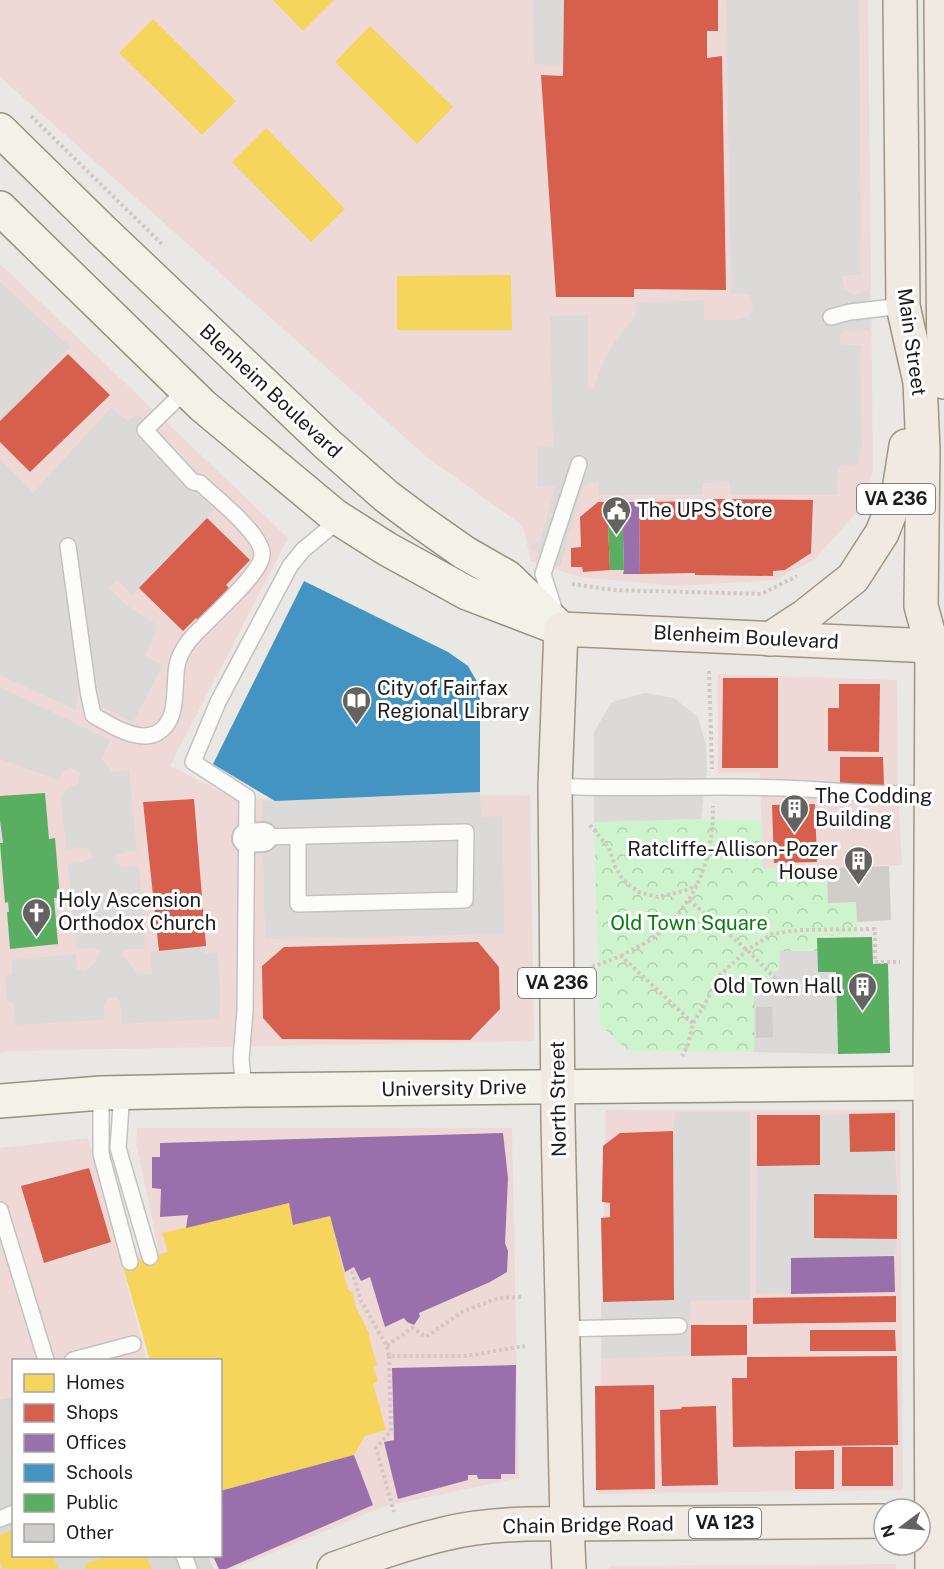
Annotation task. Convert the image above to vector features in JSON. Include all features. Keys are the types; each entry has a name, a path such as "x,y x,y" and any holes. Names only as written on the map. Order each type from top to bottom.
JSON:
{"main road":[{"name":"Main Street","path":"900,0 903,306 920,382 923,450 921,606 938,646"},
{"name":"Main Street","path":"941,0 944,382"},
{"name":"Blenheim Boulevard","path":"0,130 327,444 386,496 418,520 465,553 507,577 561,629"},
{"name":"Blenheim Boulevard","path":"0,208 204,405 340,519 387,549 467,593 561,629 938,646"},
{"name":"VA 236","path":"770,639 830,598 853,578 882,533 895,501 907,441 903,306"},
{"name":"Main Street","path":"932,1521 938,1457 937,1083 931,793 938,646 944,608"},
{"name":"North Street","path":"561,629 555,786 561,1272 569,1569"},
{"name":"University Drive","path":"0,1101 112,1093 244,1090 937,1083"},
{"name":"Chain Bridge Road","path":"334,1569 380,1552 445,1533 526,1523 872,1521"}],"lane":[{"path":"831,317 850,312 903,306"},
{"path":"68,546 93,716 117,729 145,738 158,733 169,721 174,704 177,664 188,642 262,562 262,553 251,531 200,483 193,482 144,430 187,389"},
{"path":"561,629 543,574 579,464"},
{"path":"244,1090 241,1059 255,837 247,797 193,762 218,702 290,566 303,550 340,519"},
{"path":"555,786 784,788 900,795 931,793"},
{"path":"255,837 466,832 465,900 298,904 298,837"},
{"path":"112,1093 118,1148 150,1257"},
{"path":"112,1093 101,1154 130,1262"},
{"path":"0,1209 46,1359"},
{"path":"563,1329 679,1326"},
{"path":"77,1359 133,1344"}],"path":[{"path":"573,584 614,590 761,594 797,576"},
{"path":"592,967 621,956 656,936 686,907 697,885 710,851 713,813 709,671"},
{"path":"590,825 609,848 623,880 638,892 658,897 684,891 697,885"},
{"path":"689,900 747,950 781,984 789,999"},
{"path":"681,1060 688,1045 693,1023 719,976 747,950 772,934 800,930 875,929 875,962 900,962"},
{"path":"621,956 693,1023"},
{"path":"352,1271 360,1300 387,1346 389,1356 391,1431 376,1448 394,1512"},
{"path":"387,1346 412,1328 426,1337 462,1312 498,1298 524,1297"},
{"path":"389,1356 466,1356 525,1346"}],"shaded area":[{"path":"0,0 868,0 873,472 857,512 815,559 775,580 679,586 580,577 531,561 523,526 428,458 0,77"},
{"path":"533,0 564,0 563,65 534,64"},
{"path":"726,0 859,0 861,275 842,277 845,290 854,295 869,289 870,330 843,331 839,338 842,345 861,345 862,448 858,464 838,467 837,495 731,495 729,482 703,483 702,495 599,495 599,482 591,483 582,487 560,567 529,547 541,539 555,486 538,487 537,447 553,446 550,316 588,315 588,387 594,388 603,362 612,346 635,316 636,303 704,300 704,320 735,320 748,317 753,307 750,294 731,293"},
{"path":"0,264 288,538 170,766 236,799 530,795 534,1041 0,1053"},
{"path":"0,282 70,347 0,421"},
{"path":"111,408 128,421 137,415 164,436 168,446 225,498 132,595 120,582 115,581 109,588 125,604 158,626 145,656 163,665 133,722 102,707 75,568 63,567 70,620 79,658 76,710 0,675 0,459 33,493"},
{"path":"718,674 897,680 898,792 902,865 763,869 760,773 718,773"},
{"path":"0,687 110,740 102,758 111,772 129,770 137,852 129,851 117,855 115,862 122,867 139,865 145,949 125,949 122,955 138,974 152,974 150,953 206,946 205,954 217,952 219,1019 121,1024 121,1007 118,997 108,998 104,1004 104,1020 15,1025 14,1003 7,1001 5,977 12,974 12,960 76,954 77,970 85,971 96,962 100,951 93,948 76,949 68,864 93,858 89,849 79,847 66,849 61,797 66,789 79,783 80,773 70,767 58,780 0,759"},
{"path":"645,693 674,698 698,717 706,745 707,770 701,819 594,822 594,732 612,702"},
{"path":"480,792 481,817 503,816 504,934 265,939 262,801"},
{"path":"780,951 818,951 836,972 838,1054 754,1052 754,988 773,987 773,972 779,971"},
{"path":"606,1110 900,1110 903,1490 598,1494"},
{"path":"676,1112 750,1112 750,1300 690,1301 691,1356 602,1359 601,1303 677,1300 674,1300 673,1131"},
{"path":"849,1114 850,1152 895,1151 897,1195 814,1194 814,1237 897,1239 895,1255 795,1258 795,1293 756,1294 757,1166 820,1165 820,1115"},
{"path":"137,1128 512,1128 519,1478 385,1506 234,1569 217,1569 211,1557 222,1557 222,1359 149,1359 124,1257 158,1248 136,1142"},
{"path":"88,1138 147,1359 12,1359 12,1397 0,1399 0,1148"},
{"path":"12,1397 12,1557 208,1557 214,1569 0,1569 0,1399"},
{"path":"896,1564 896,1569 609,1569 609,1566"}],"green space":[{"name":"Old Town Square","path":"762,820 763,868 827,867 828,903 856,902 858,935 817,936 818,951 780,951 779,971 773,972 773,988 754,988 754,1052 628,1051 600,1024 594,822"}],"building: Homes":[{"path":"273,0 334,0 303,31"},
{"path":"153,19 236,101 202,135 119,53"},
{"path":"370,26 453,107 417,144 335,62"},
{"path":"266,128 345,209 311,242 232,162"},
{"path":"511,275 512,330 397,330 397,276"},
{"path":"289,1203 293,1225 330,1216 348,1290 353,1293 355,1305 369,1333 377,1365 373,1367 378,1381 373,1384 386,1430 365,1436 354,1455 222,1490 222,1359 150,1359 122,1264 168,1252 162,1233"},
{"path":"12,1530 12,1557 53,1557 58,1569 3,1569 0,1562 0,1535"},
{"path":"102,1557 146,1557 152,1569 86,1569 85,1564"}],"building: Shops":[{"path":"564,0 718,0 718,31 707,31 707,58 722,56 726,290 634,289 634,297 556,297 541,75 563,76"},
{"path":"68,354 110,395 30,472 0,442 0,421"},
{"path":"711,499 813,500 811,553 785,570 773,571 773,576 695,575 695,573 640,574 639,502 711,501"},
{"path":"598,502 607,502 610,570 583,572 582,567 571,567 571,548 581,547 580,517"},
{"path":"207,518 250,560 226,585 231,590 200,622 196,618 183,631 139,588"},
{"path":"723,678 778,678 778,768 722,768"},
{"path":"839,684 880,684 879,752 828,751 828,708 839,708"},
{"path":"840,757 883,757 884,785 840,785"},
{"path":"194,799 206,946 159,951 143,802"},
{"name":"The Codding Building","path":"815,804 817,862 774,863 772,805"},
{"path":"478,942 499,967 500,1009 470,1040 282,1039 263,1018 262,966 284,947"},
{"path":"895,1113 895,1151 850,1152 849,1114"},
{"path":"757,1115 820,1115 820,1165 757,1166"},
{"path":"673,1131 674,1300 603,1302 601,1218 610,1217 610,1203 602,1202 603,1146 620,1133"},
{"path":"89,1168 111,1242 44,1263 21,1186"},
{"path":"814,1194 897,1195 897,1239 814,1238"},
{"path":"896,1296 896,1322 753,1324 753,1298"},
{"path":"691,1325 747,1325 747,1355 691,1356"},
{"path":"810,1330 895,1330 896,1351 810,1351"},
{"path":"897,1356 898,1445 733,1447 732,1378 747,1378 747,1357"},
{"path":"654,1385 655,1489 596,1490 595,1386"},
{"path":"716,1406 718,1485 662,1486 660,1410"},
{"path":"842,1447 893,1447 893,1486 842,1486"},
{"path":"834,1450 834,1489 795,1489 795,1451"}],"building: Offices":[{"path":"622,502 639,502 640,574 623,574"},
{"path":"503,1133 508,1178 505,1243 508,1251 507,1272 490,1282 419,1313 420,1316 414,1325 404,1318 385,1327 370,1277 361,1281 354,1267 345,1272 330,1216 293,1225 289,1203 186,1228 188,1215 160,1217 161,1189 152,1188 152,1157 160,1157 160,1143"},
{"path":"894,1256 895,1292 791,1294 791,1258"},
{"path":"516,1365 515,1474 501,1474 501,1479 478,1479 477,1475 468,1475 468,1480 398,1499 384,1442 394,1440 392,1368"},
{"path":"354,1455 373,1505 226,1569 219,1569 213,1557 222,1557 222,1490"}],"building: Schools":[{"name":"City of Fairfax Regional Library","path":"304,581 448,652 468,666 480,687 480,792 275,801 213,764"}],"building: Public":[{"name":"The UPS Store","path":"607,502 622,502 624,570 610,570"},
{"path":"45,793 49,839 55,838 60,898 54,898 58,944 10,949 7,912 9,912 8,902 5,903 0,843 3,843 0,796"},
{"name":"Old Town Hall","path":"872,937 873,964 888,963 890,1053 838,1054 836,972 818,972 817,938"}],"building: Other":[{"name":"Ratcliffe-Allison-Pozer House","path":"889,866 891,920 857,922 856,902 828,903 827,868"},
{"path":"756,1007 772,1007 773,1037 756,1038"}],"place":[{"name":"The UPS Store","path":"616,536"},
{"name":"City of Fairfax Regional Library","path":"356,726"},
{"name":"The Codding Building","path":"794,834"},
{"name":"Ratcliffe-Allison-Pozer House","path":"859,886"},
{"name":"Holy Ascension Orthodox Church","path":"37,938"},
{"name":"Old Town Hall","path":"863,1012"}]}
